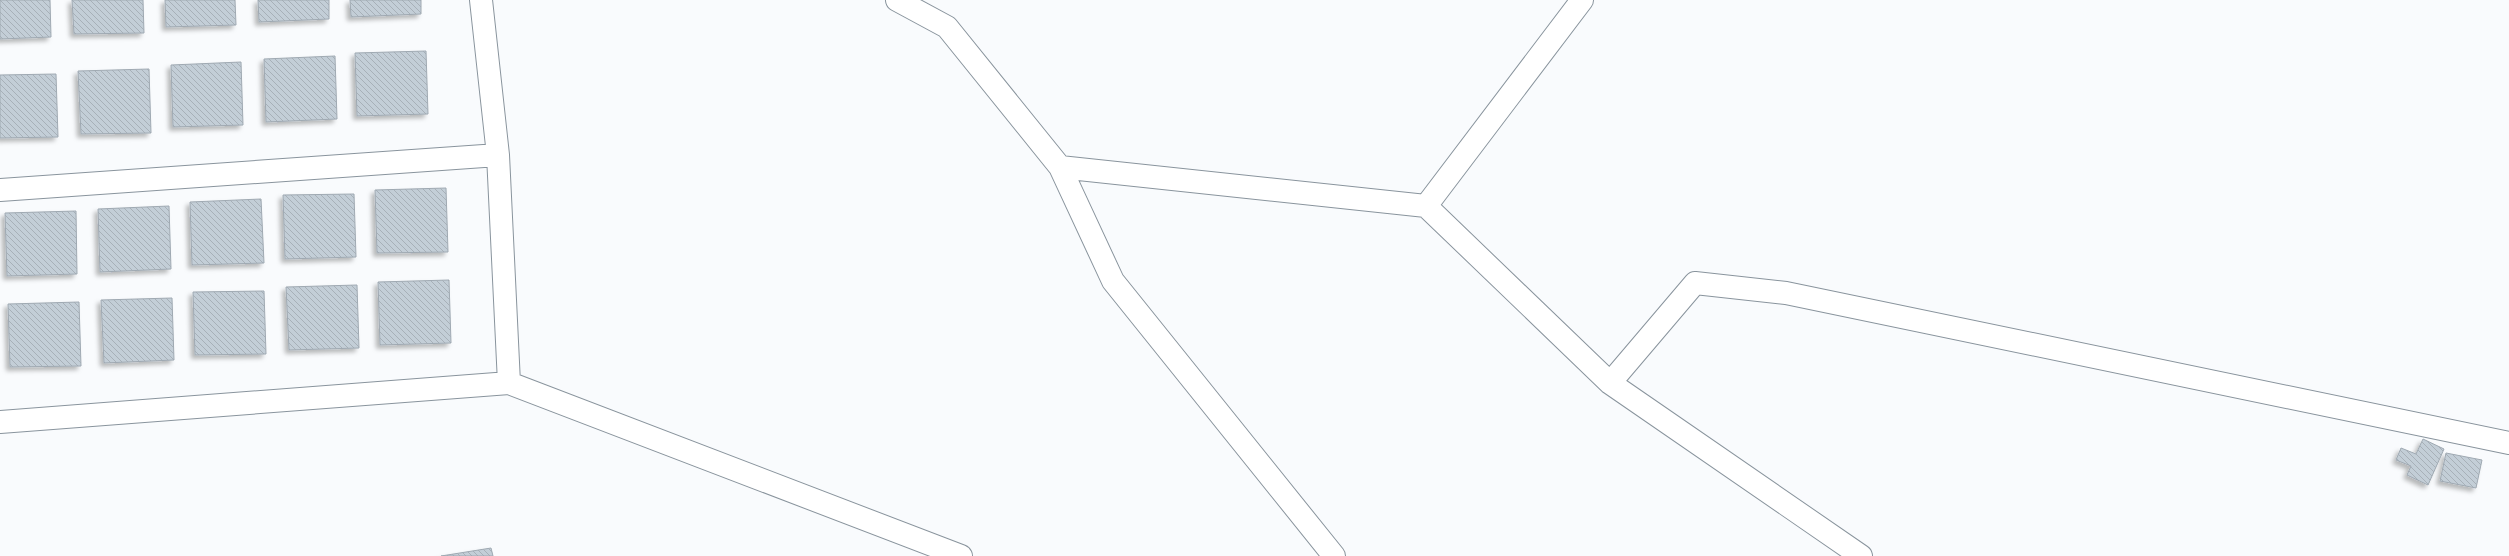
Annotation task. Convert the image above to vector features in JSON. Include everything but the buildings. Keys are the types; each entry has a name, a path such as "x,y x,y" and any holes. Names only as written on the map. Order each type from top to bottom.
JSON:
{"street":[{"path":"481,0 498,155 509,383"},
{"path":"897,0 948,27 1060,167 1113,281 1334,556"},
{"path":"1426,206 1582,0"},
{"path":"0,190 498,155"},
{"path":"1060,167 1426,206 1610,383 1861,556"},
{"path":"1610,383 1695,284 1786,293 2509,443"},
{"path":"0,422 509,383 961,556"}]}
